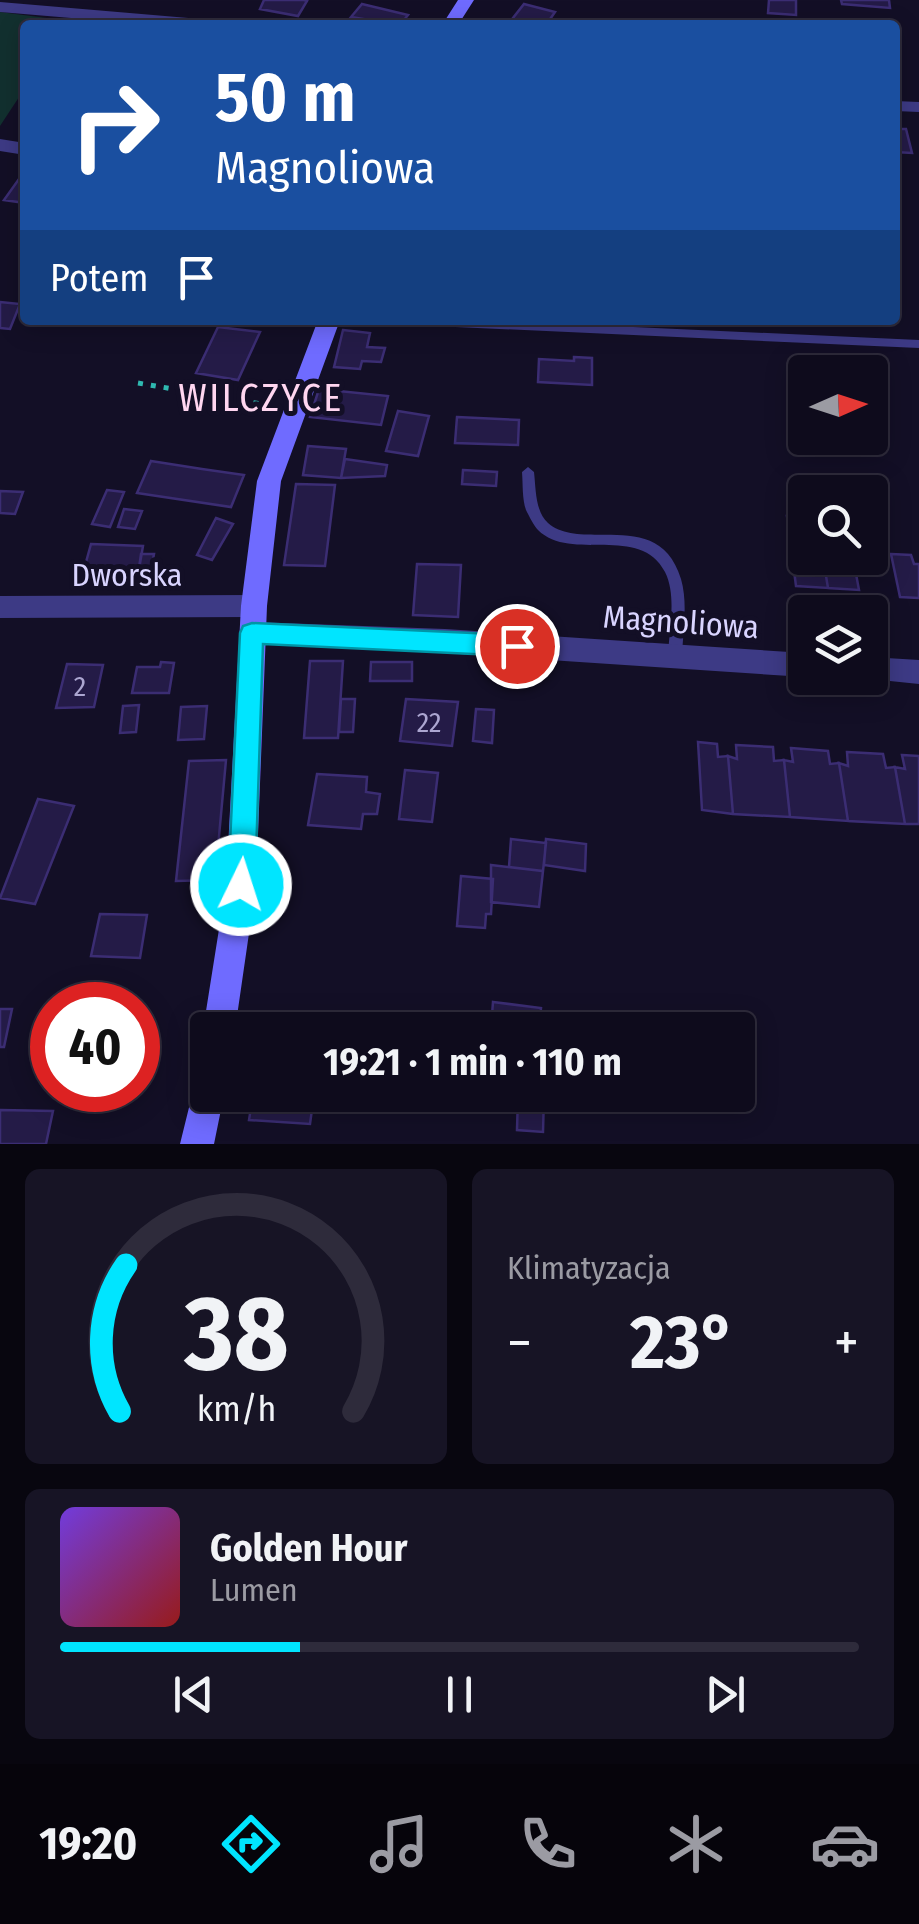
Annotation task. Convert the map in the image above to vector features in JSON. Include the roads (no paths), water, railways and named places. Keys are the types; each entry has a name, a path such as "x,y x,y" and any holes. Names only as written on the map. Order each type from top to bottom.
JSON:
{"street":[{"path":"0,7 153,20"},
{"path":"222,1012 241,885 253,619 269,481 327,325"},
{"name":"Dworska","path":"0,607 175,609 253,619"},
{"name":"Magnoliowa","path":"253,619 788,664"},
{"path":"888,670 919,672"},
{"path":"197,1144 204,1112"}],"lane":[{"path":"500,325 919,344"},
{"path":"528,472 532,512 547,531 570,538 634,543 660,555 669,565 677,607 674,656"}],"district":[{"name":"WILCZYCE","path":"261,398"}]}
